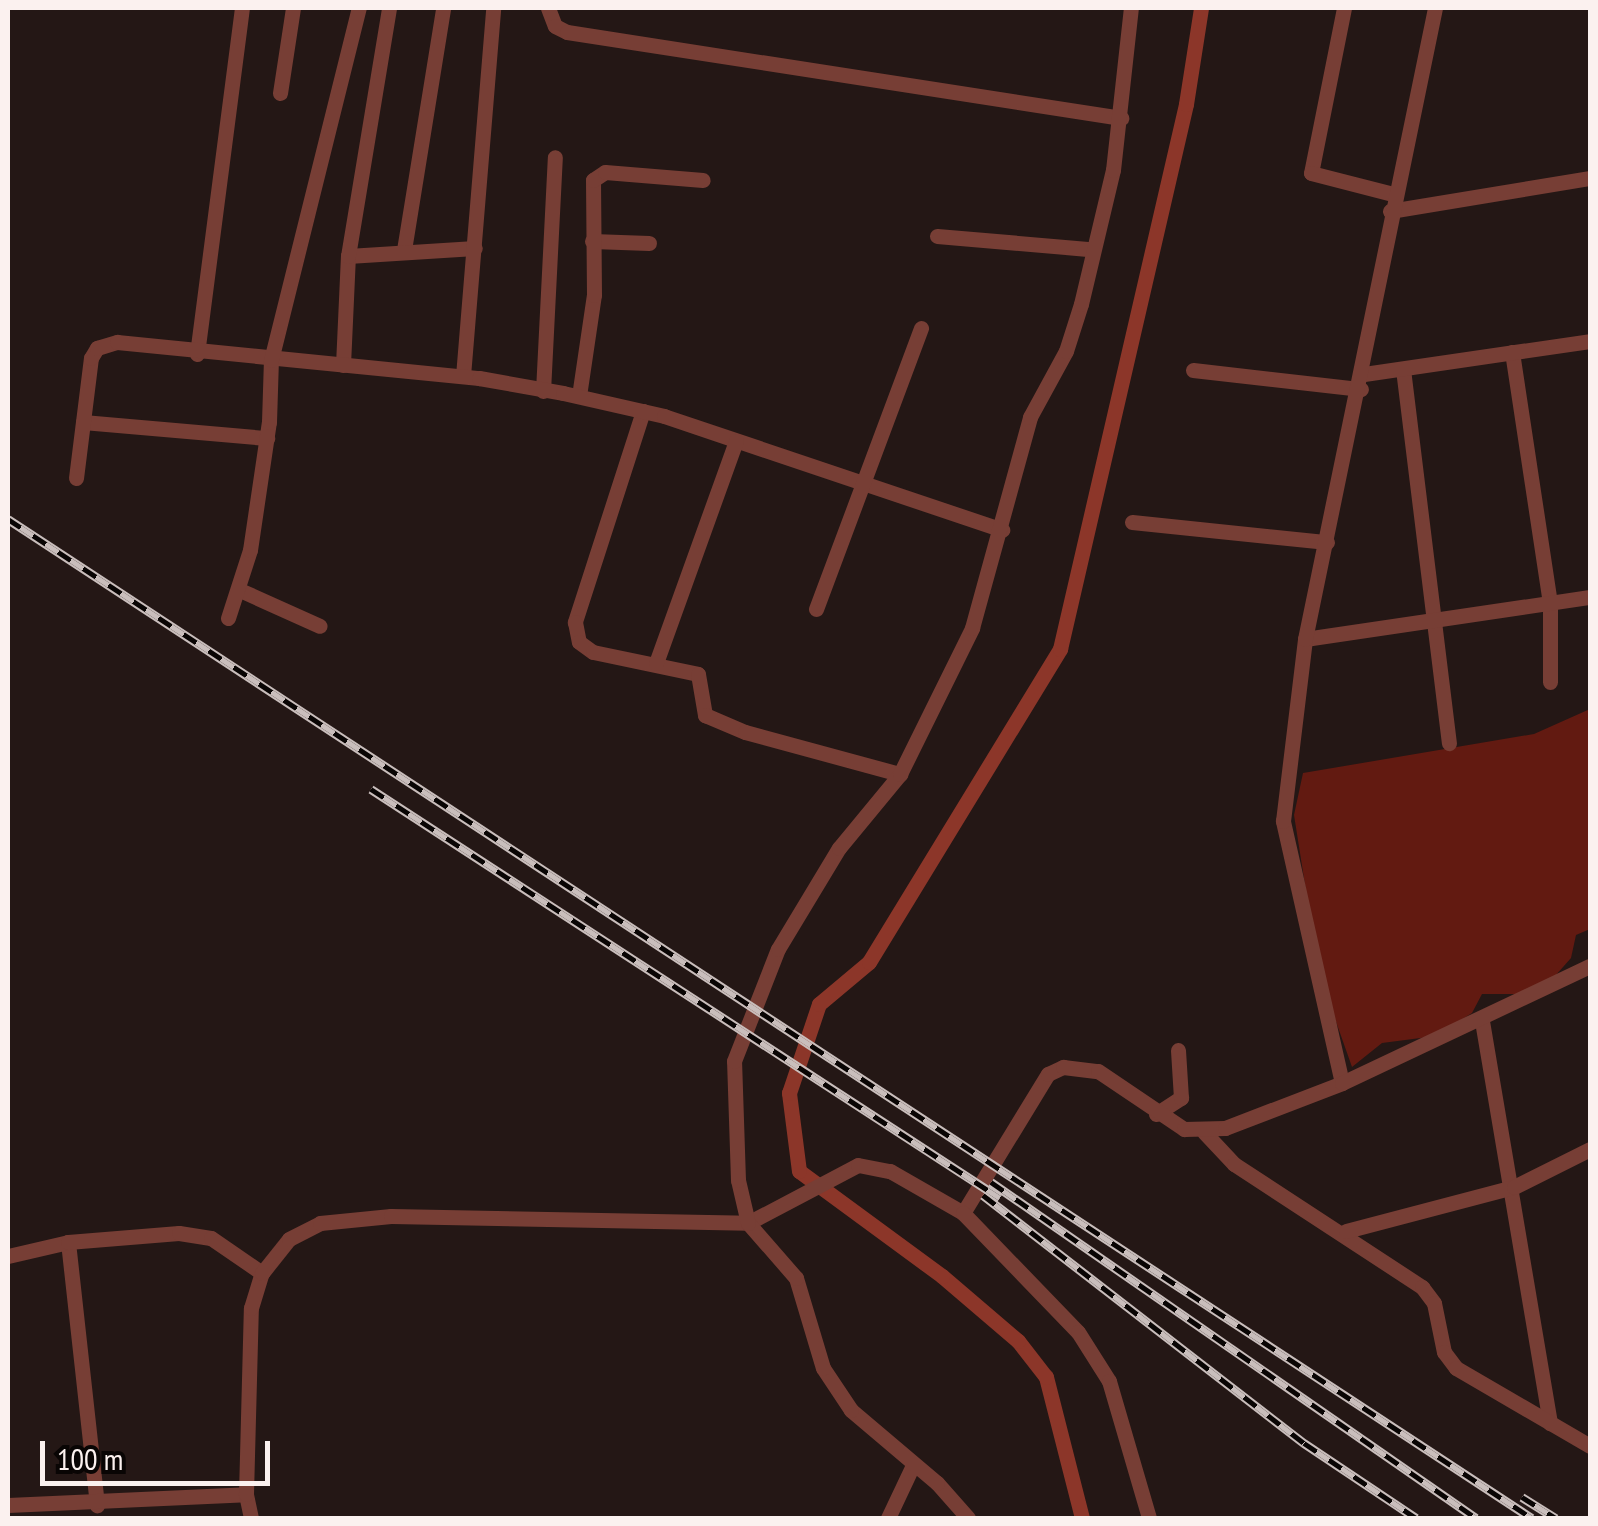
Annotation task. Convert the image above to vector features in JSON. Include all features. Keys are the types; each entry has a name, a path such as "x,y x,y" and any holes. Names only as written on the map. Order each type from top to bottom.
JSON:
{"street":[{"path":"197,354 242,8"},
{"path":"280,94 293,8"},
{"path":"228,618 242,590 267,438 271,360 359,8"},
{"path":"344,365 348,256 389,8"},
{"path":"404,250 442,8"},
{"path":"463,376 476,248 478,135 493,8"},
{"path":"968,1518 851,1410 818,1356 796,1278 748,1223 734,1122 734,1061 742,1030 818,879 900,774 972,628 1030,417 1071,335 1121,118 1122,54 1131,8"},
{"path":"1344,8 1311,173 1391,203 1590,178"},
{"path":"1342,1083 1283,822 1304,639 1363,381 1391,203 1435,8"},
{"path":"552,12 566,32 1121,118"},
{"path":"543,391 555,157"},
{"path":"580,396 592,322 592,241 598,175 703,180"},
{"path":"937,236 1090,249"},
{"path":"592,241 649,243"},
{"path":"348,256 476,248"},
{"path":"816,609 921,328"},
{"path":"1193,370 1363,381 1403,369 1590,341"},
{"path":"76,478 92,358 104,344 463,376 580,396 644,411 1002,530"},
{"path":"1512,352 1550,604 1550,682"},
{"path":"1403,369 1449,743"},
{"path":"644,411 575,622 580,642 593,652 698,674 704,715 900,774"},
{"path":"83,422 267,438"},
{"path":"656,663 736,441"},
{"path":"1132,522 1327,542"},
{"path":"242,590 320,626"},
{"path":"1304,639 1434,624 1590,597"},
{"path":"1204,1132 1342,1083 1482,1021 1590,966"},
{"path":"1482,1021 1514,1187 1550,1423"},
{"path":"1156,1114 1181,1098 1178,1050"},
{"path":"964,1212 1048,1074 1063,1066 1098,1071 1156,1114 1204,1132 1234,1164 1346,1232 1422,1287 1434,1302 1444,1352 1456,1368 1590,1446"},
{"path":"1346,1232 1514,1187 1590,1149"},
{"path":"248,1517 250,1308 262,1273 289,1240 320,1223 356,1220 748,1223 845,1169 890,1170 964,1212 1040,1286 1109,1382 1149,1518"},
{"path":"8,1256 68,1242 139,1234 212,1238 262,1273"},
{"path":"68,1242 96,1506"},
{"path":"888,1518 914,1466"},
{"path":"8,1505 96,1506 246,1494"}],"shaded area":[{"path":"1590,709 1590,929 1576,935 1571,958 1548,984 1523,994 1482,994 1472,1013 1436,1036 1382,1043 1352,1067 1322,982 1306,891 1294,815 1303,773 1534,734"}],"waterway":[{"path":"1082,1518 1046,1377 1018,1341 942,1276 799,1171 789,1093 819,1004 869,962 1060,649 1186,104 1201,8"}],"railway":[{"path":"8,519 1532,1518"},
{"path":"371,789 1000,1198"},
{"path":"991,1182 1476,1518"},
{"path":"983,1195 1304,1443 1416,1518"},
{"path":"1522,1497 1556,1518"}]}
